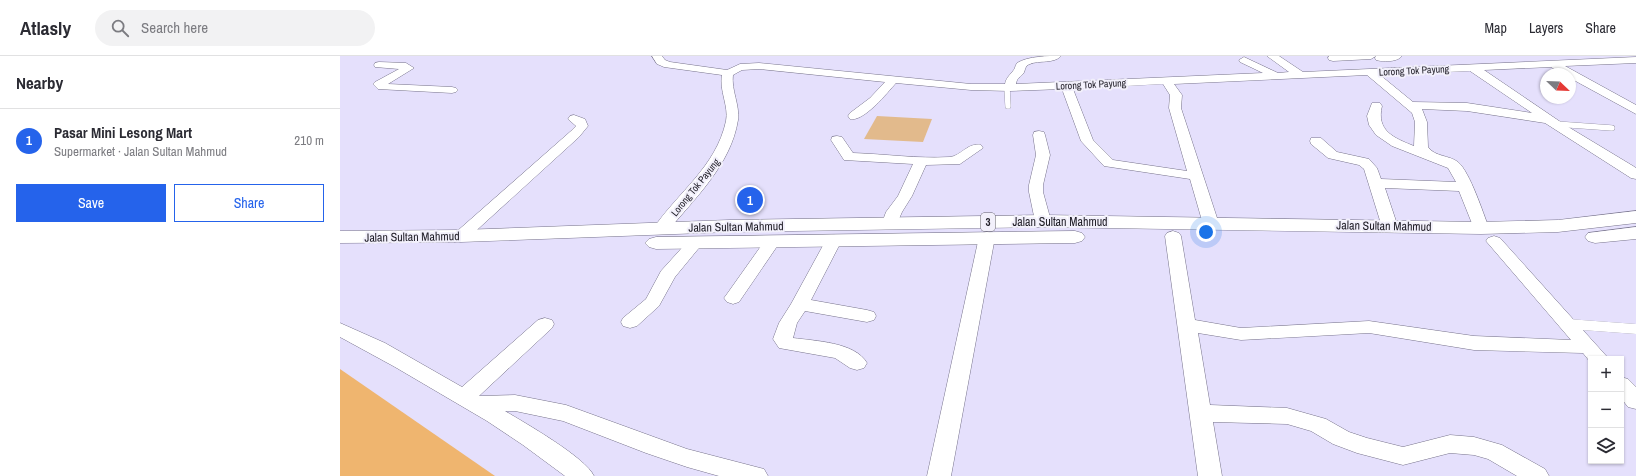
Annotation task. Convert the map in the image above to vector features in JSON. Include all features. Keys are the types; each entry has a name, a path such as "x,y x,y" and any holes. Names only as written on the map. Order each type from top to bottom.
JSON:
{"highway":[{"name":"Jalan Sultan Mahmud","path":"340,237 460,236 661,228 772,242 987,236 1488,234 1636,217"},
{"name":"Jalan Sultan Mahmud","path":"340,250 471,250 604,243 695,243 724,235 890,223 1043,221 1390,227 1559,240 1636,233"}],"street":[{"path":"395,56 374,68 406,66 409,68 379,84 382,87 452,90"},
{"path":"657,56 661,62 668,65 728,73"},
{"path":"740,67 749,56"},
{"path":"1009,88 1010,81 1019,72 1020,66 1026,61 1056,56"},
{"path":"1272,56 1302,76"},
{"path":"1333,58 1396,56"},
{"path":"1542,56 1636,110"},
{"path":"1376,57 1399,70"},
{"path":"1244,60 1278,77"},
{"name":"Lorong Tok Payung","path":"661,228 717,162 726,142 733,119 725,83 728,73 740,67 759,66 971,87 1009,88 1636,60"},
{"path":"1472,67 1510,91 1553,122 1618,161 1636,175"},
{"path":"1153,70 1176,95 1175,108 1211,224"},
{"path":"1370,72 1417,111 1421,122 1421,148 1426,154"},
{"path":"854,116 874,100 894,79"},
{"path":"1066,85 1087,141 1109,163 1196,176"},
{"path":"1411,105 1468,107 1553,122"},
{"path":"1376,106 1372,116 1378,130 1399,145 1452,165 1461,176 1488,234 1593,353"},
{"path":"460,236 575,134 582,126 581,122 574,119"},
{"path":"1039,135 1044,155 1036,185 1036,192 1043,221"},
{"path":"837,140 849,157 884,158 921,162 955,161 976,148"},
{"path":"1316,141 1332,155 1364,162 1370,168 1390,227"},
{"path":"890,223 894,212 905,196 921,162"},
{"path":"1376,183 1466,187"},
{"path":"939,476 987,236"},
{"path":"1173,236 1210,476"},
{"path":"834,240 800,304 788,323 784,339 786,343 840,352 857,363"},
{"path":"733,298 772,242"},
{"path":"630,322 653,302 666,275 695,243"},
{"path":"800,304 867,316"},
{"path":"470,400 545,324"},
{"path":"1187,326 1241,334 1369,327 1474,343 1593,353"},
{"path":"340,330 391,355 470,400 566,463 582,476"},
{"path":"1624,387 1636,401"},
{"path":"470,400 515,403 566,413 654,447 756,476"},
{"path":"1200,413 1287,416 1318,425 1341,438 1365,447 1403,456 1450,444 1474,446 1494,451 1537,476"}],"lane":[{"path":"1008,106 1009,88"},
{"path":"1553,122 1612,128"},
{"path":"1567,324 1636,329"}],"shaded area":[{"path":"877,116 932,119 923,142 864,139"},
{"path":"340,369 495,476 340,476"}],"place":[{"name":"Pasar Mini Lesong Mart","path":"750,200"}]}
